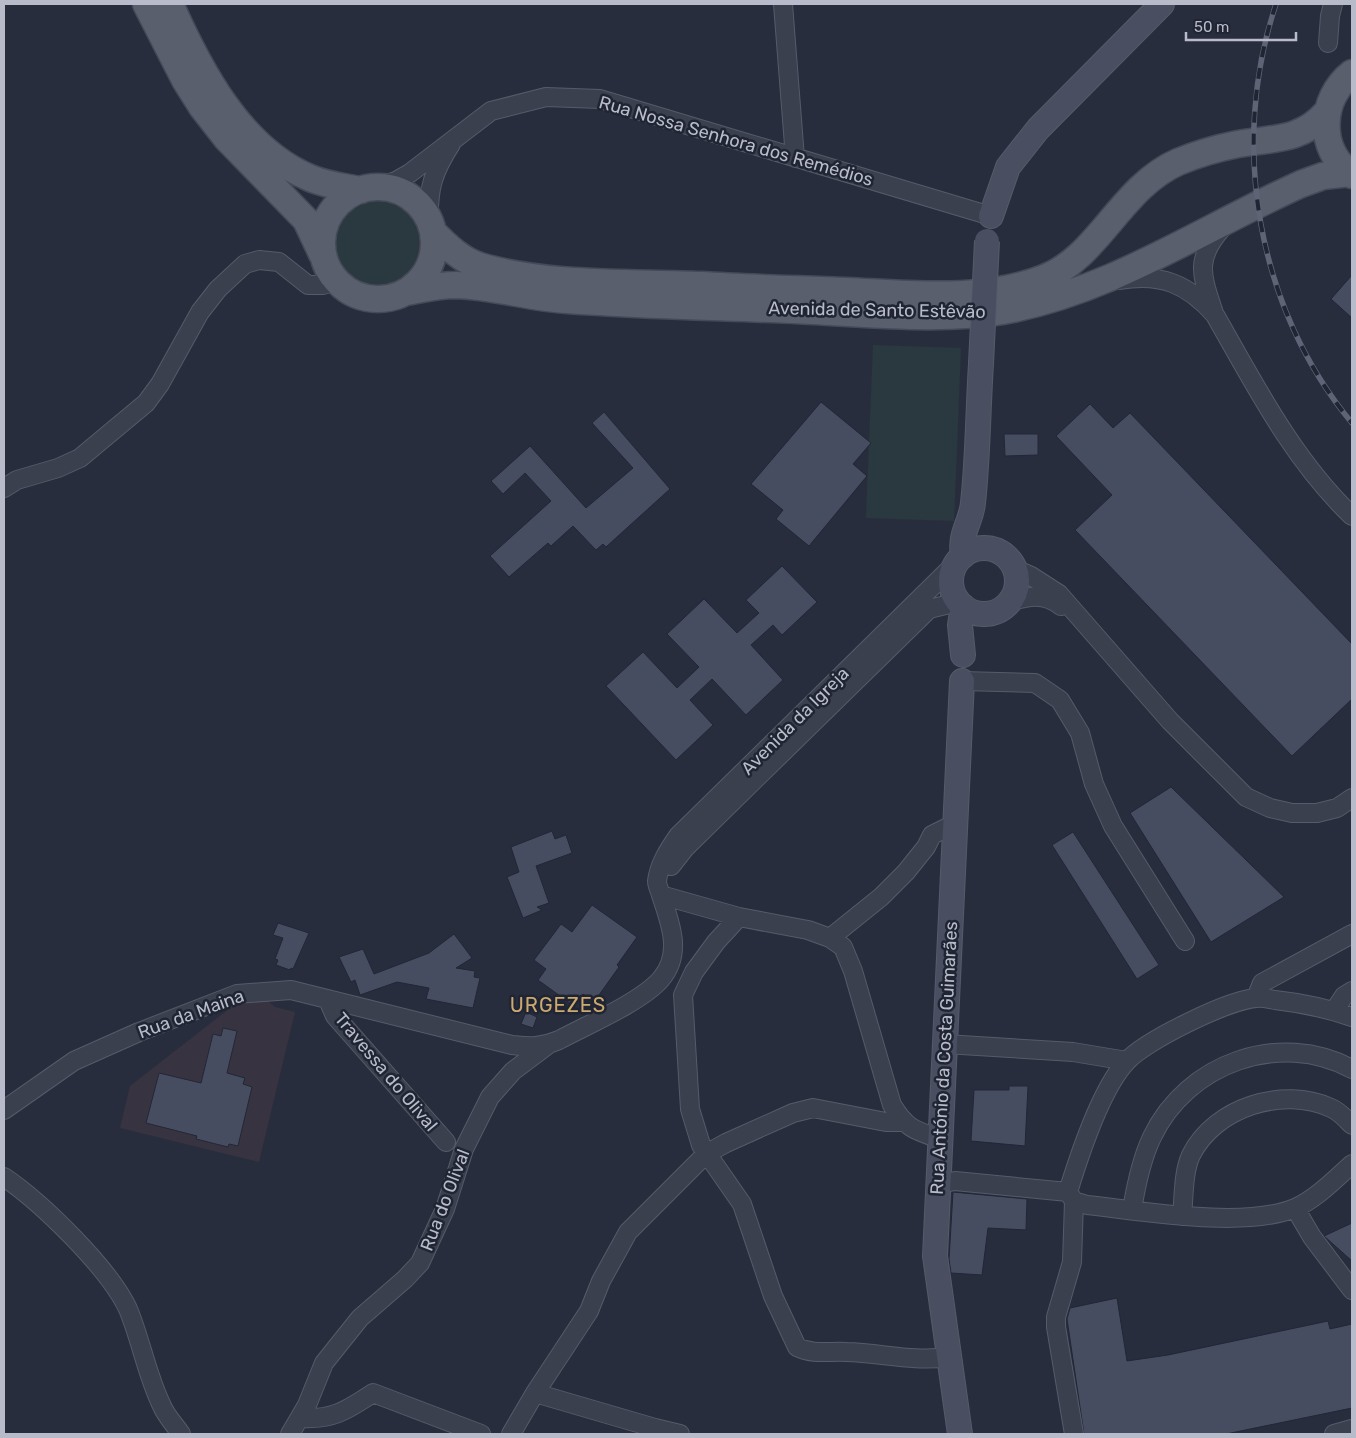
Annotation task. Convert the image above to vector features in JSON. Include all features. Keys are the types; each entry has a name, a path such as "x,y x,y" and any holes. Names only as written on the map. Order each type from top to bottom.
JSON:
{"main road":[{"path":"146,4 185,80 202,107 227,139 306,220 331,271 354,294 375,299 396,296 406,292 416,284 431,262 431,227 420,207 407,196 392,189 368,189 310,178 274,158 255,141 219,96 181,28 170,4"},
{"path":"991,216 1008,167 1038,129 1162,4"},
{"path":"1351,174 1338,161 1330,146 1326,130 1326,113 1332,95 1343,81 1352,74"},
{"name":"Avenida de Santo Estêvão","path":"431,227 454,253 478,265 563,279 880,293 971,293 1029,283 1056,272 1086,247 1128,199 1145,183 1176,163 1215,149 1286,138 1315,125 1326,113"},
{"name":"Avenida de Santo Estêvão","path":"406,292 458,285 566,300 871,314 960,315 1001,311 1038,303 1102,283 1308,181 1338,172 1351,174"},
{"path":"331,271 323,237 331,214 348,197 368,189"},
{"path":"961,558 981,548 1001,553 1009,560 1015,569 1017,580 1015,592 1010,602 993,613 968,607 953,592 951,581 953,570 961,558 963,532 973,506 987,241"},
{"path":"973,506 991,549"},
{"path":"963,655 960,625 968,607"},
{"name":"Rua António da Costa Guimarães","path":"960,1434 935,1256 962,681"}],"street":[{"path":"783,4 795,158"},
{"path":"1328,43 1333,4"},
{"name":"Rua Nossa Senhora dos Remédios","path":"368,189 396,181 491,111 546,97 600,99 991,216"},
{"name":"Rua Nossa Senhora dos Remédios","path":"431,227 428,199 432,178 456,136"},
{"path":"1229,221 1207,248 1202,260 1202,274 1215,316 1268,408 1296,449 1326,488 1352,516"},
{"path":"4,488 17,480 58,468 80,458 146,403 160,384 200,312 218,289 244,264 259,260 279,262 308,285 323,285 331,271"},
{"path":"1102,283 1146,277 1167,280 1189,290 1215,316"},
{"name":"Avenida da Igreja","path":"673,950 672,929 657,883 668,852 678,836 961,558"},
{"path":"1015,569 1031,576 1059,594 1170,721 1246,797 1270,808 1292,813 1318,813 1336,808 1352,798"},
{"path":"1010,602 1030,596 1043,596 1054,601 1083,623"},
{"name":"Avenida da Igreja","path":"661,895 671,866 685,848 929,608 968,607"},
{"path":"962,681 1034,683 1060,700 1080,733 1094,784 1113,826 1186,941"},
{"path":"830,938 881,897 906,872 932,835 956,823"},
{"path":"661,895 739,917 808,930 830,938 843,948 853,971 892,1105 903,1122 914,1130 940,1140"},
{"path":"739,917 716,942 694,972 683,995 690,1109 706,1154 742,1204 773,1296 797,1347 807,1352 847,1352 924,1360 949,1357"},
{"path":"1256,998 1262,983 1352,934"},
{"name":"Rua da Maina","path":"4,1110 74,1061 237,994 291,990 512,1045 530,1047 549,1044 631,1001 661,979 670,962 673,950"},
{"path":"661,979 683,995"},
{"path":"1334,1011 1344,996 1352,991"},
{"path":"1074,1434 1056,1327 1056,1317 1072,1262 1071,1197 1085,1140 1113,1082 1127,1061 1160,1036 1201,1017 1256,998 1310,1003 1352,1016"},
{"name":"Travessa do Olival","path":"328,1000 335,1016 446,1142"},
{"name":"Rua do Olival","path":"290,1434 300,1418 324,1363 360,1318 405,1279 420,1263 445,1209 464,1149 490,1097 512,1071 549,1044"},
{"path":"945,1044 1073,1052 1127,1061"},
{"path":"512,1045 514,1059 512,1071"},
{"path":"1132,1210 1141,1166 1152,1137 1173,1105 1206,1074 1254,1055 1269,1052 1304,1053 1323,1056 1352,1069"},
{"path":"1182,1216 1184,1190 1191,1155 1221,1120 1230,1114 1262,1102 1292,1100 1332,1108 1352,1124"},
{"path":"511,1434 535,1393 589,1311 601,1281 628,1232 706,1154 793,1113 813,1108 877,1120 903,1122"},
{"path":"938,1184 955,1181 1071,1197 1087,1205 1182,1216 1263,1216 1296,1208 1329,1185 1352,1164"},
{"path":"4,1177 24,1191 72,1236 111,1283 127,1308 162,1407 181,1434"},
{"path":"1296,1208 1312,1237 1352,1290"},
{"path":"300,1418 320,1419 348,1410 372,1393 481,1434"},
{"path":"535,1393 654,1431 680,1434"},
{"path":"1334,1434 1352,1429"}],"shaded area":[{"path":"378,198 395,202 410,211 419,226 423,243 419,260 410,275 395,284 378,288 361,284 346,275 337,260 333,243 337,226 346,211 361,202"},
{"path":"873,345 961,348 954,521 866,518"},
{"path":"262,996 275,1007 295,1012 259,1162 120,1128 130,1086 244,997"}],"building":[{"path":"1352,275 1352,318 1331,299"},
{"path":"821,402 871,443 853,464 867,476 809,546 776,519 783,510 751,484"},
{"path":"1090,404 1113,428 1130,413 1352,644 1352,699 1292,756 1075,530 1112,495 1056,436"},
{"path":"604,412 670,489 606,547 603,544 596,550 573,526 551,546 548,543 509,577 490,556 551,501 525,473 503,494 491,481 530,446 586,508 633,468 592,423"},
{"path":"1004,434 1038,434 1038,455 1005,456"},
{"path":"782,566 817,602 782,635 773,625 751,645 783,680 746,715 712,679 690,700 713,725 676,760 606,686 643,652 677,688 699,667 667,634 704,599 737,633 759,613 746,600"},
{"path":"1171,787 1284,897 1211,942 1130,813"},
{"path":"552,831 555,839 566,835 572,853 536,866 549,903 537,907 542,910 523,918 507,877 519,872 511,847"},
{"path":"1073,832 1159,965 1137,979 1052,845"},
{"path":"592,905 637,937 617,965 619,967 594,1002 583,994 574,1006 538,980 546,969 534,960 561,924 572,932"},
{"path":"278,923 309,933 293,969 291,968 290,970 276,965 278,960 275,959 283,938 273,935"},
{"path":"454,934 472,958 456,968 475,971 474,977 480,978 473,1008 426,999 429,988 397,982 360,995 355,980 351,982 339,957 363,949 374,974 429,953"},
{"path":"526,1012 537,1017 533,1028 521,1024"},
{"path":"223,1028 237,1031 227,1073 245,1078 243,1084 252,1087 238,1146 229,1144 228,1147 196,1139 197,1136 146,1123 159,1073 201,1083 213,1034 221,1036"},
{"path":"1009,1086 1028,1086 1025,1146 971,1141 974,1090 1009,1090"},
{"path":"953,1192 1027,1199 1026,1230 988,1228 982,1275 951,1273 949,1259"},
{"path":"1352,1223 1352,1261 1324,1236"},
{"path":"1117,1298 1127,1361 1168,1355 1328,1321 1330,1329 1352,1324 1352,1408 1226,1434 1084,1434 1067,1319 1070,1308"}],"railway":[{"path":"1276,4 1262,58 1255,112 1254,168 1261,223 1274,277 1293,329 1320,378 1352,423"}],"district":[{"name":"URGEZES","path":"558,1005"}]}
